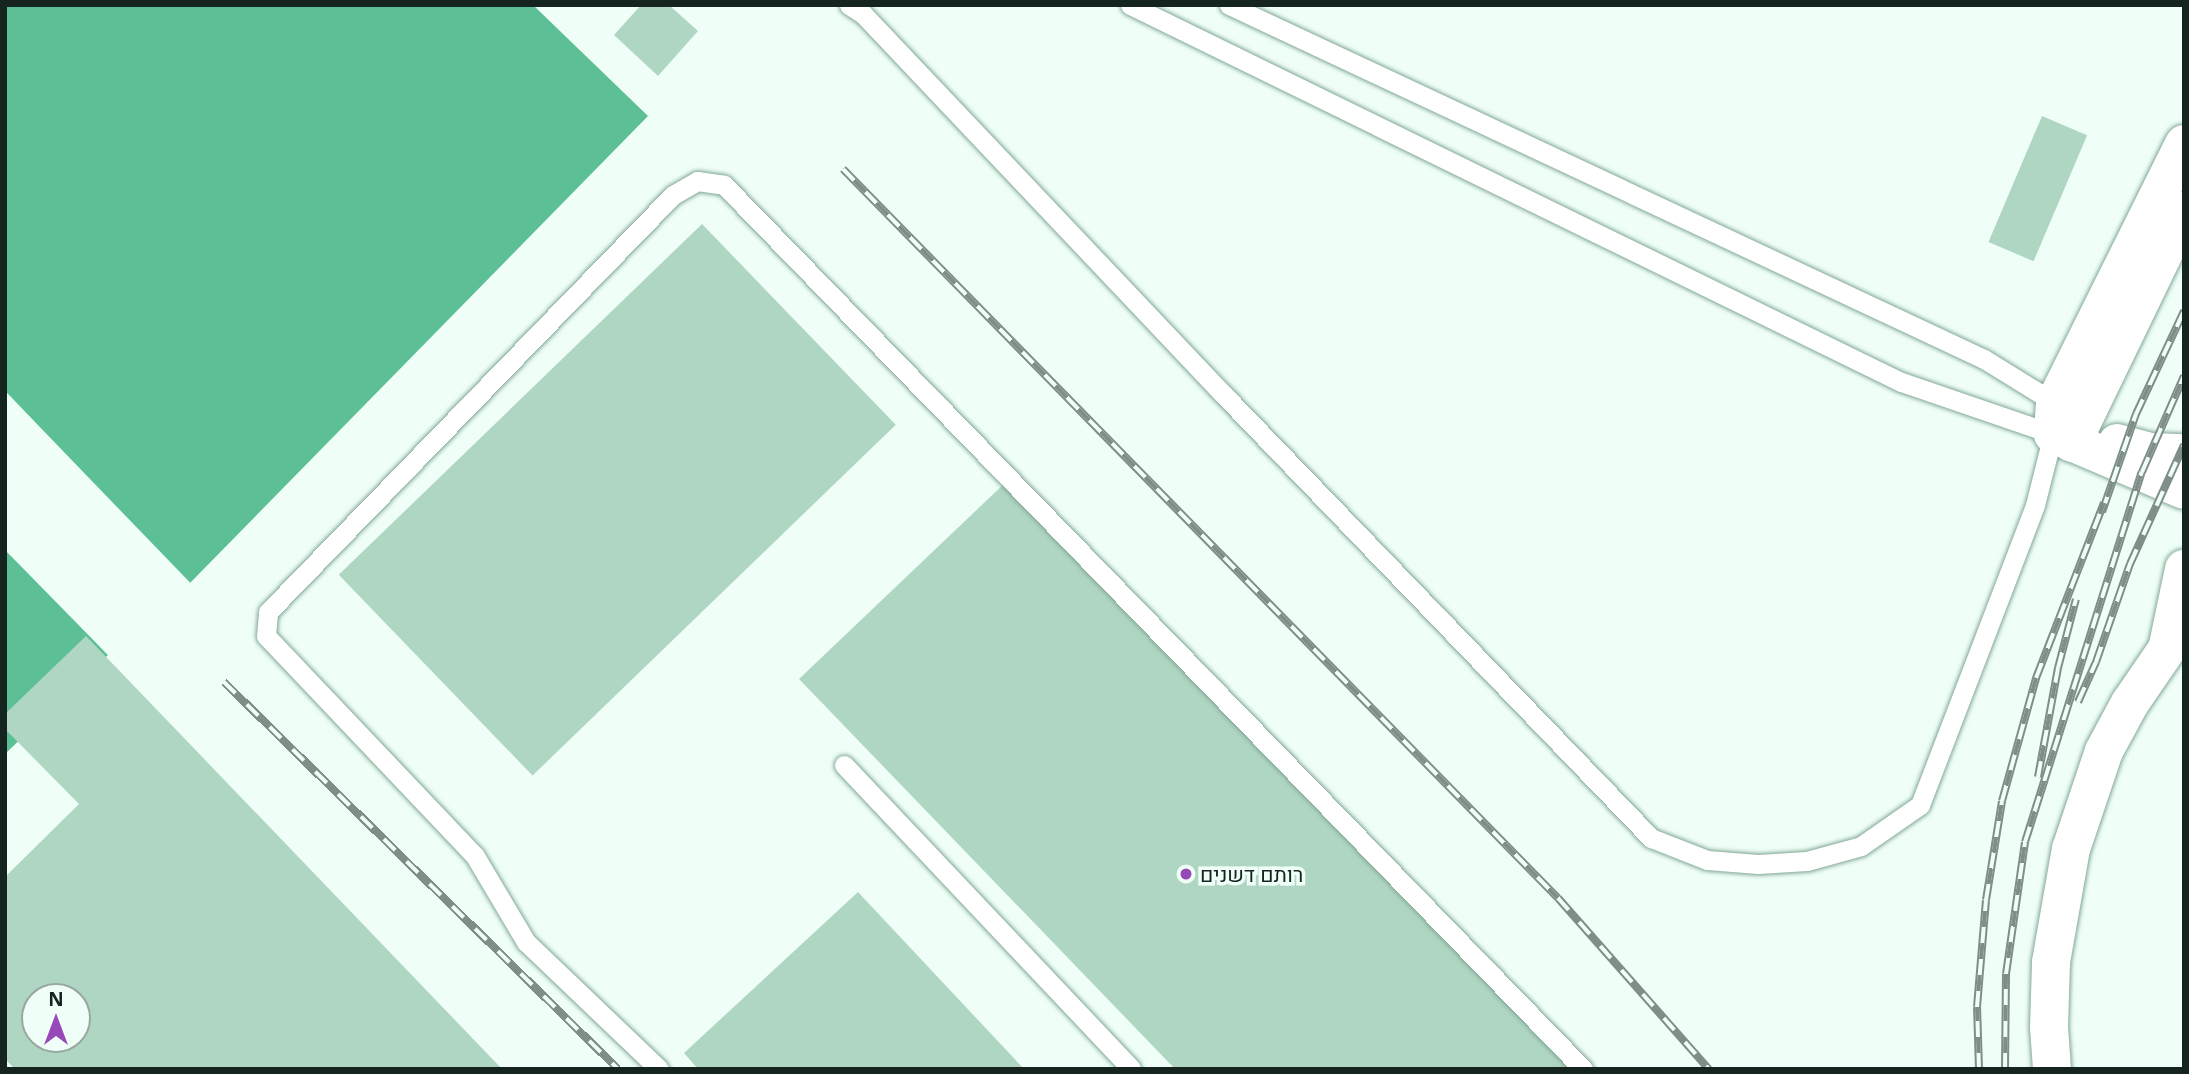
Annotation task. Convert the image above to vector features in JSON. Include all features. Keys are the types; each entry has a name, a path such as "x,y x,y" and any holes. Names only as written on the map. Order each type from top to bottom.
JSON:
{"street":[{"path":"2078,422 2184,144"},
{"path":"2078,422 2184,211"},
{"path":"2078,422 2182,484"},
{"path":"2052,1069 2049,1027 2052,962 2071,849 2104,751 2130,703 2176,635 2184,569"}],"lane":[{"path":"849,5 863,14 1223,394 1651,838 1707,860 1758,864 1807,861 1861,846 1920,806 2035,505 2078,422"},
{"path":"1130,5 1901,382 2078,422"},
{"path":"1229,5 1984,359 2078,422"},
{"path":"659,1069 526,942 475,856 266,636 268,612 673,195 698,181 724,185 1583,1069"},
{"path":"844,765 1131,1069"}],"shaded area":[{"path":"5,5 533,5 648,116 189,584 5,391"},
{"path":"5,550 108,655 5,754"}],"pier":[{"path":"5,391 190,583 187,587 5,398"},
{"path":"5,547 8,548 111,653 108,655"}],"building":[{"path":"641,5 669,5 698,31 658,76 614,35"},
{"path":"2042,116 2087,135 2034,261 1988,242"},
{"path":"702,224 896,425 533,775 339,575"},
{"name":"רותם דשנים","path":"1007,481 1572,1069 1175,1069 799,679"},
{"path":"86,636 502,1069 15,1069 5,1059 5,877 79,804 5,729 5,714"},
{"path":"858,892 1024,1069 698,1069 684,1053"}],"railway":[{"path":"843,169 1558,898 1709,1069"},
{"path":"2102,512 2136,414 2184,311"},
{"path":"2005,1069 2006,974 2025,842 2142,472 2184,376"},
{"path":"2078,702 2096,662 2130,564 2184,445"},
{"path":"1979,1069 1977,1007 1986,900 2002,801 2036,678 2104,503"},
{"path":"2038,777 2058,668 2076,599"},
{"path":"224,682 618,1069"}],"place":[{"name":"רותם דשנים","path":"1186,874"}]}
